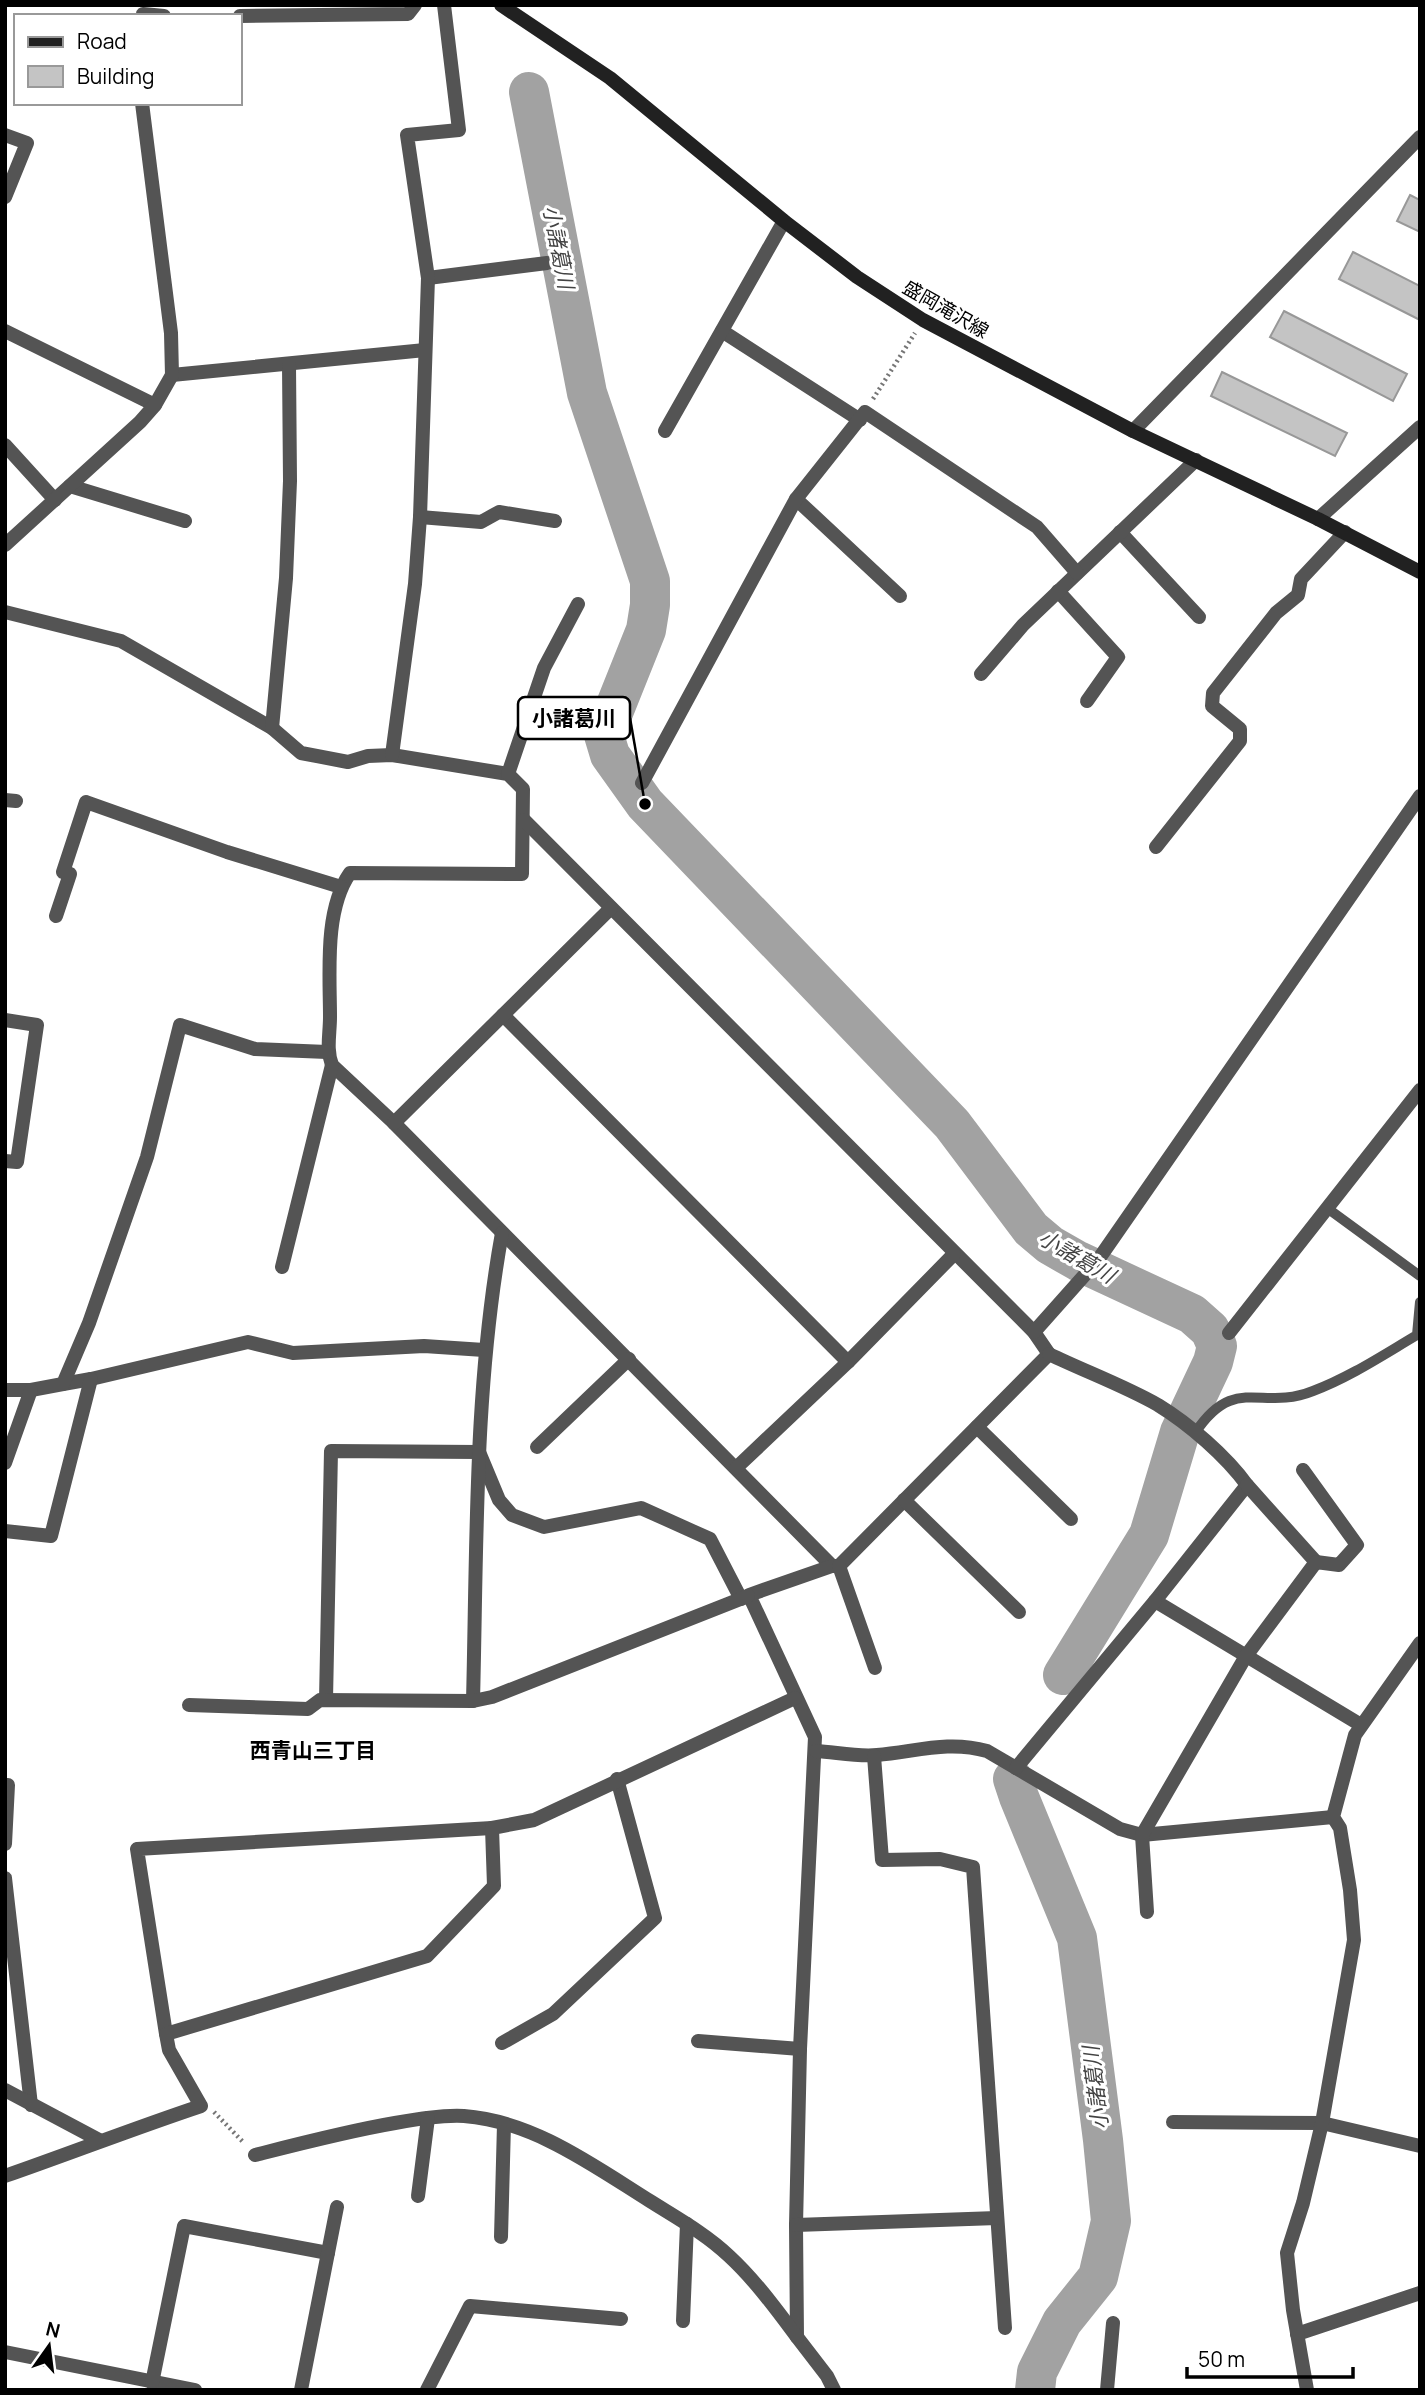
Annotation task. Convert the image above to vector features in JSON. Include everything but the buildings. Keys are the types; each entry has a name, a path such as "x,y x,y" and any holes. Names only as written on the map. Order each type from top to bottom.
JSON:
{"main road":[{"name":"盛岡滝沢線","path":"501,5 610,78 784,221 857,277 923,320 1133,431 1345,532 1420,572"}],"street":[{"path":"242,16 408,13 415,5"},
{"path":"392,755 415,584 421,517 428,278 407,135 459,130 444,5"},
{"path":"5,545 155,405 172,374 171,333 142,105"},
{"path":"5,135 27,143 5,197"},
{"path":"1133,431 1420,137"},
{"path":"665,431 784,221"},
{"path":"428,278 547,263"},
{"path":"5,331 155,405"},
{"path":"722,331 1037,527 1077,573"},
{"path":"172,374 425,350"},
{"path":"272,728 286,578 290,481 289,365"},
{"path":"642,783 796,499 821,464 862,416"},
{"path":"1318,519 1420,427"},
{"path":"5,445 55,500"},
{"path":"981,674 1023,625 1196,460"},
{"path":"70,486 185,521"},
{"path":"796,499 900,596"},
{"path":"421,517 481,522 499,512 555,521"},
{"path":"1120,532 1199,617"},
{"path":"1156,847 1240,741 1240,729 1212,706 1213,693 1276,613 1298,595 1301,579 1345,532"},
{"path":"1058,591 1118,657 1087,701"},
{"path":"508,774 544,668 578,604"},
{"path":"5,612 121,641 272,728 301,753 348,762 368,756 392,755 508,774 523,789 522,874 350,873 341,887 330,939 329,1059 282,1267"},
{"path":"1034,1332 1098,1261 1420,796"},
{"path":"57,916 70,874 63,872 86,802 227,852 341,887"},
{"path":"524,820 1034,1332 1049,1354 1158,1405 1235,1468 1316,1562 1339,1564 1357,1545 1303,1470"},
{"path":"394,1123 611,908"},
{"path":"503,1015 848,1362"},
{"path":"5,1020 37,1025 17,1162 5,1161"},
{"path":"63,1384 89,1323 147,1157 180,1025 255,1049 329,1059 835,1566 875,1668"},
{"path":"1229,1333 1420,1090"},
{"path":"473,1701 484,1350 502,1233"},
{"path":"736,1468 848,1362 954,1254"},
{"path":"5,1390 31,1390 91,1379 248,1342 293,1353 424,1346 484,1350"},
{"path":"189,1705 308,1709 320,1700 473,1701 492,1697 745,1597 835,1566 1049,1354"},
{"path":"537,1447 629,1359"},
{"path":"5,1531 51,1536 91,1379"},
{"path":"5,1463 31,1390"},
{"path":"977,1427 1071,1519"},
{"path":"326,1700 331,1451 479,1452"},
{"path":"479,1452 499,1500 512,1515 544,1527 641,1508 710,1539 745,1597 815,1737 800,2049 796,2225 797,2337"},
{"path":"1016,1768 1248,1485"},
{"path":"904,1500 1019,1612"},
{"path":"1147,1912 1142,1835 1247,1656 1316,1562"},
{"path":"1155,1601 1361,1725"},
{"path":"1307,2390 1287,2253 1303,2203 1322,2123 1354,1940 1350,1890 1340,1828 1333,1817 1355,1735 1420,1643"},
{"path":"5,2176 80,2150 99,2140 201,2106 169,2050 136,1849 492,1828 534,1820 795,1698"},
{"path":"816,1751 874,1756 943,1746 966,1746 987,1751 1120,1829 1142,1835 1333,1817"},
{"path":"874,1756 882,1860 940,1860 973,1867 1005,2328"},
{"path":"502,2043 553,2014 655,1918 617,1779"},
{"path":"5,1785 8,1785 5,1844"},
{"path":"166,2034 427,1956 494,1885 492,1828"},
{"path":"5,1878 31,2105"},
{"path":"698,2041 800,2049"},
{"path":"5,2090 99,2140"},
{"path":"256,2155 344,2132 428,2118 464,2116 504,2124 538,2136 585,2160 687,2224 728,2255 761,2290 827,2376 834,2390"},
{"path":"418,2196 428,2118"},
{"path":"1173,2123 1322,2123 1420,2146"},
{"path":"501,2237 504,2124"},
{"path":"301,2390 337,2207"},
{"path":"796,2225 998,2218"},
{"path":"683,2321 687,2224"},
{"path":"152,2383 184,2225 328,2253"},
{"path":"1297,2334 1420,2294"},
{"path":"427,2390 470,2306 621,2319"},
{"path":"1107,2390 1113,2323"},
{"path":"5,2352 195,2390"}],"lane":[{"path":"1327,1208 1420,1276"},
{"path":"1194,1433 1208,1413 1227,1401 1246,1397 1287,1399 1310,1393 1337,1381 1418,1335 1420,1302"}],"path":[{"path":"862,416 923,320"},
{"path":"201,2106 211,2109 256,2155"}],"waterway":[{"name":"小諸葛川","path":"529,92 587,393 650,581 646,630 604,735 610,755 645,804 952,1124 1031,1229 1050,1245 1078,1261 1192,1314 1210,1330 1217,1346 1213,1362 1180,1432 1149,1535 1063,1675"},
{"name":"小諸葛川","path":"1013,1779 1077,1938 1111,2221 1098,2277 1062,2322 1037,2372 1035,2390"}],"place":[{"name":"小諸葛川","path":"645,804"}],"district":[{"name":"西青山三丁目","path":"313,1750"}]}
